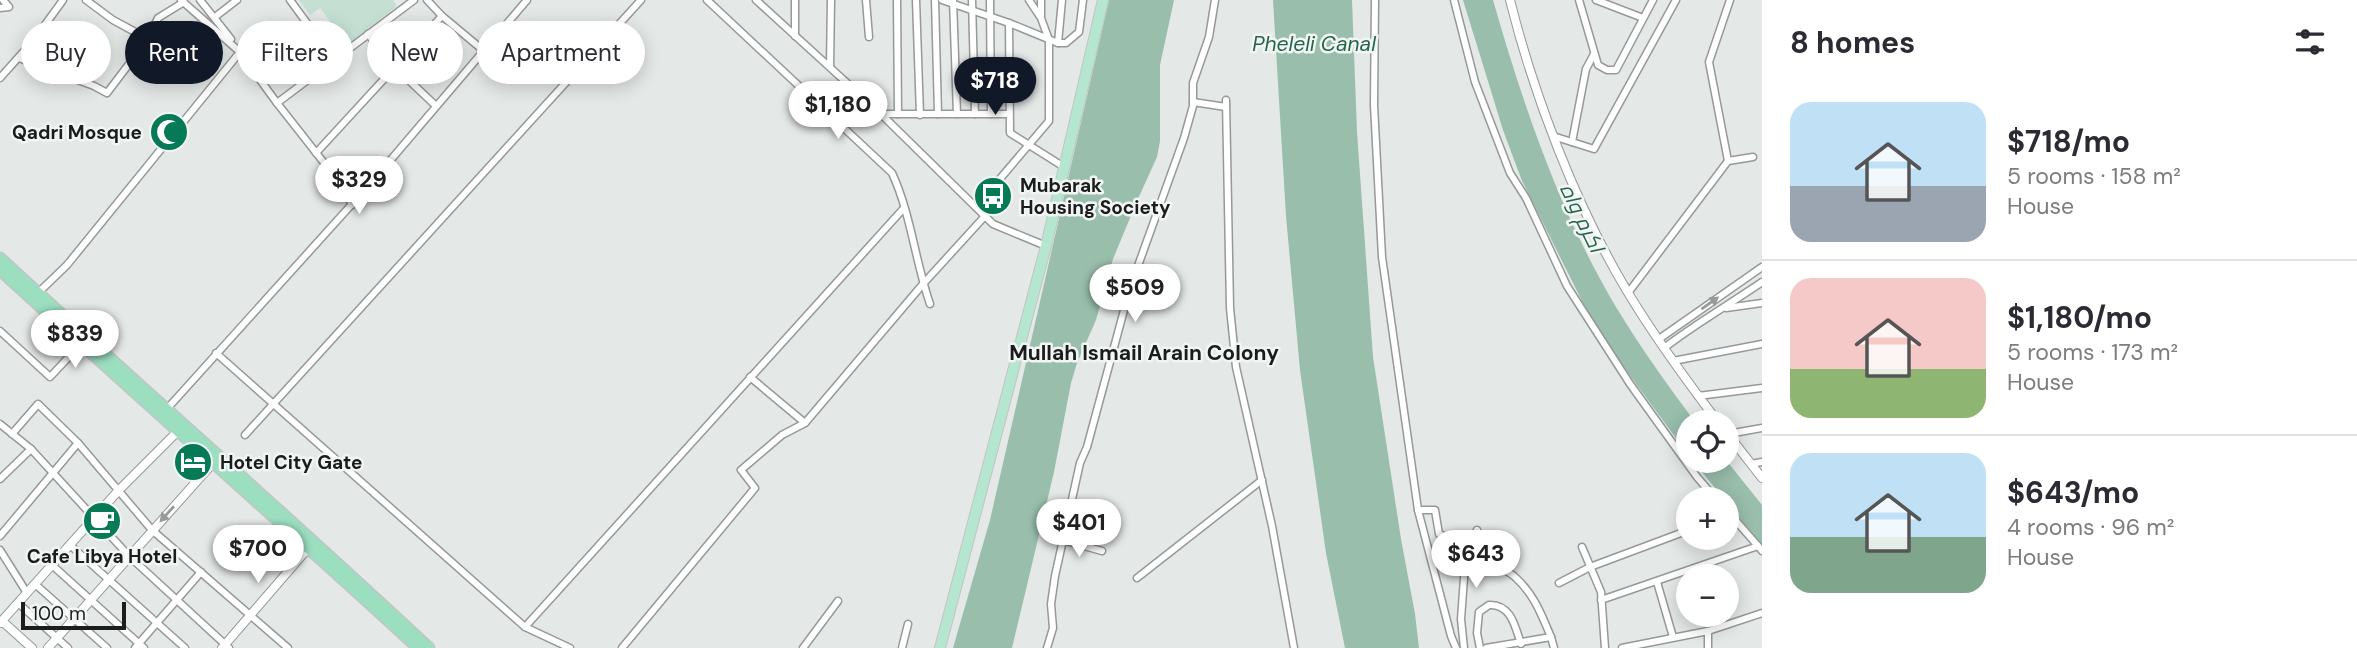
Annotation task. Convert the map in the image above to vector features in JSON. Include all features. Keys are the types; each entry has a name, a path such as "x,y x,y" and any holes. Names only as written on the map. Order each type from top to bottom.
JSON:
{"highway":[{"path":"0,258 177,432 213,463 244,484"},
{"path":"0,270 81,344 166,410 244,484 429,648"},
{"path":"312,544 418,648"}],"main road":[{"path":"940,648 1046,246 1102,0"}],"street":[{"path":"0,9 9,7 3,0"},
{"path":"0,78 19,58 63,0"},
{"path":"86,0 125,26"},
{"path":"200,0 237,48"},
{"path":"215,17 237,0"},
{"path":"290,0 305,21"},
{"path":"396,0 403,8"},
{"path":"386,21 414,0"},
{"path":"427,0 477,45"},
{"path":"509,21 527,0"},
{"path":"245,435 640,0"},
{"path":"707,0 892,173 899,189 930,304"},
{"path":"795,0 795,36"},
{"path":"830,68 831,0"},
{"path":"866,0 869,37"},
{"path":"897,0 898,114"},
{"path":"916,0 920,115"},
{"path":"935,0 938,114"},
{"path":"942,0 1058,43 1066,43 1079,32 1083,0"},
{"path":"972,0 975,114"},
{"path":"990,0 991,114"},
{"path":"976,207 1049,121 1049,40 1041,18 1029,0"},
{"path":"1041,0 1041,18"},
{"path":"1058,43 1062,0"},
{"path":"1047,648 1053,628 1051,604 1080,463 1087,447 1130,288 1184,138 1193,102 1192,83 1209,37 1215,0"},
{"path":"1375,0 1374,105 1382,257 1418,510 1456,648"},
{"path":"1454,0 1475,82 1510,173 1526,198 1567,286 1630,384 1706,487"},
{"path":"1510,0 1522,47 1586,211 1628,293 1709,410"},
{"path":"1579,0 1598,65 1607,70 1616,70 1653,0"},
{"path":"1595,0 1643,18"},
{"path":"1556,137 1594,149 1676,0"},
{"path":"1728,161 1709,62 1730,0"},
{"path":"156,21 183,1 237,49"},
{"path":"758,1 881,114 993,224 1046,246"},
{"path":"953,2 957,114"},
{"path":"437,21 442,16"},
{"path":"1009,23 1010,133 1064,167"},
{"path":"353,45 367,35"},
{"path":"1572,142 1586,69 1594,54"},
{"path":"37,293 66,265 237,56"},
{"path":"19,58 107,93 125,69"},
{"path":"166,410 352,205 477,59"},
{"path":"263,84 343,187 352,205"},
{"path":"276,103 302,84"},
{"path":"316,153 379,84"},
{"path":"413,84 436,106"},
{"path":"1193,102 1226,104 1230,308 1236,367 1262,480 1294,648"},
{"path":"881,114 1009,114"},
{"path":"1628,293 1728,161 1752,157"},
{"path":"525,626 904,208"},
{"path":"622,648 755,488 741,470 782,435 805,424 923,284 985,216"},
{"path":"1659,339 1762,267"},
{"path":"1664,348 1685,331 1762,282"},
{"path":"1724,308 1762,303"},
{"path":"0,331 50,377 81,344"},
{"path":"1674,361 1762,344"},
{"path":"216,353 525,626 570,648"},
{"path":"750,377 805,424"},
{"path":"1698,396 1762,388"},
{"path":"12,434 38,404 78,443 152,530 288,648"},
{"path":"0,424 31,449 129,556 225,647 312,544"},
{"path":"1739,431 1762,428"},
{"path":"32,648 1,622 118,491 177,432"},
{"path":"0,536 78,443"},
{"path":"1739,448 1762,478"},
{"path":"0,479 31,449"},
{"path":"1751,464 1762,462"},
{"path":"48,648 213,463"},
{"path":"1137,578 1262,480"},
{"path":"1418,510 1435,510 1440,534 1444,540 1449,540 1451,549 1466,551"},
{"path":"1601,600 1760,548 1739,525"},
{"path":"1464,648 1461,619 1466,551 1477,530"},
{"path":"1559,583 1590,567 1676,535"},
{"path":"1063,540 1102,551"},
{"path":"70,545 185,648"},
{"path":"1582,547 1601,592 1605,648"},
{"path":"0,550 27,593"},
{"path":"1503,552 1497,565 1517,578 1527,590 1537,605 1554,648"},
{"path":"52,565 140,646 201,572"},
{"path":"1657,582 1673,637"},
{"path":"35,584 107,648"},
{"path":"803,648 838,601"},
{"path":"18,603 68,648"},
{"path":"1480,648 1477,633 1479,612 1489,605 1500,606 1508,611 1521,644"},
{"path":"1622,648 1708,631 1762,612"},
{"path":"902,648 908,624"},
{"path":"1708,631 1708,648"},
{"path":"1486,648 1551,637"}],"shaded area":[{"path":"299,0 393,0 397,6 378,21 367,21 367,29 353,40 353,21 330,21 320,8 310,15"}],"water":[{"path":"1109,0 1174,0 1160,65 1160,141 1157,157 1113,259 1096,320 1071,383 1054,472 1012,648 953,648 990,520"},
{"name":"Pheleli Canal","path":"1273,0 1352,0 1357,132 1373,357 1419,648 1345,648 1326,553 1300,370 1286,216"},
{"path":"1463,0 1493,0 1530,118 1577,234 1625,322 1686,410 1676,410 1676,438 1609,347 1585,307 1522,181 1503,130"},
{"path":"1703,473 1736,473 1762,505 1762,546 1739,518 1739,487 1714,487"}],"place":[{"name":"Qadri Mosque","path":"169,132"},
{"name":"Mubarak Housing Society","path":"993,196"},
{"name":"Hotel City Gate","path":"193,462"},
{"name":"Cafe Libya Hotel","path":"102,521"}],"district":[{"name":"Mullah Ismail Arain Colony","path":"1144,353"}],"water label":[{"name":"اکرم واہ","path":"1582,218"}]}
